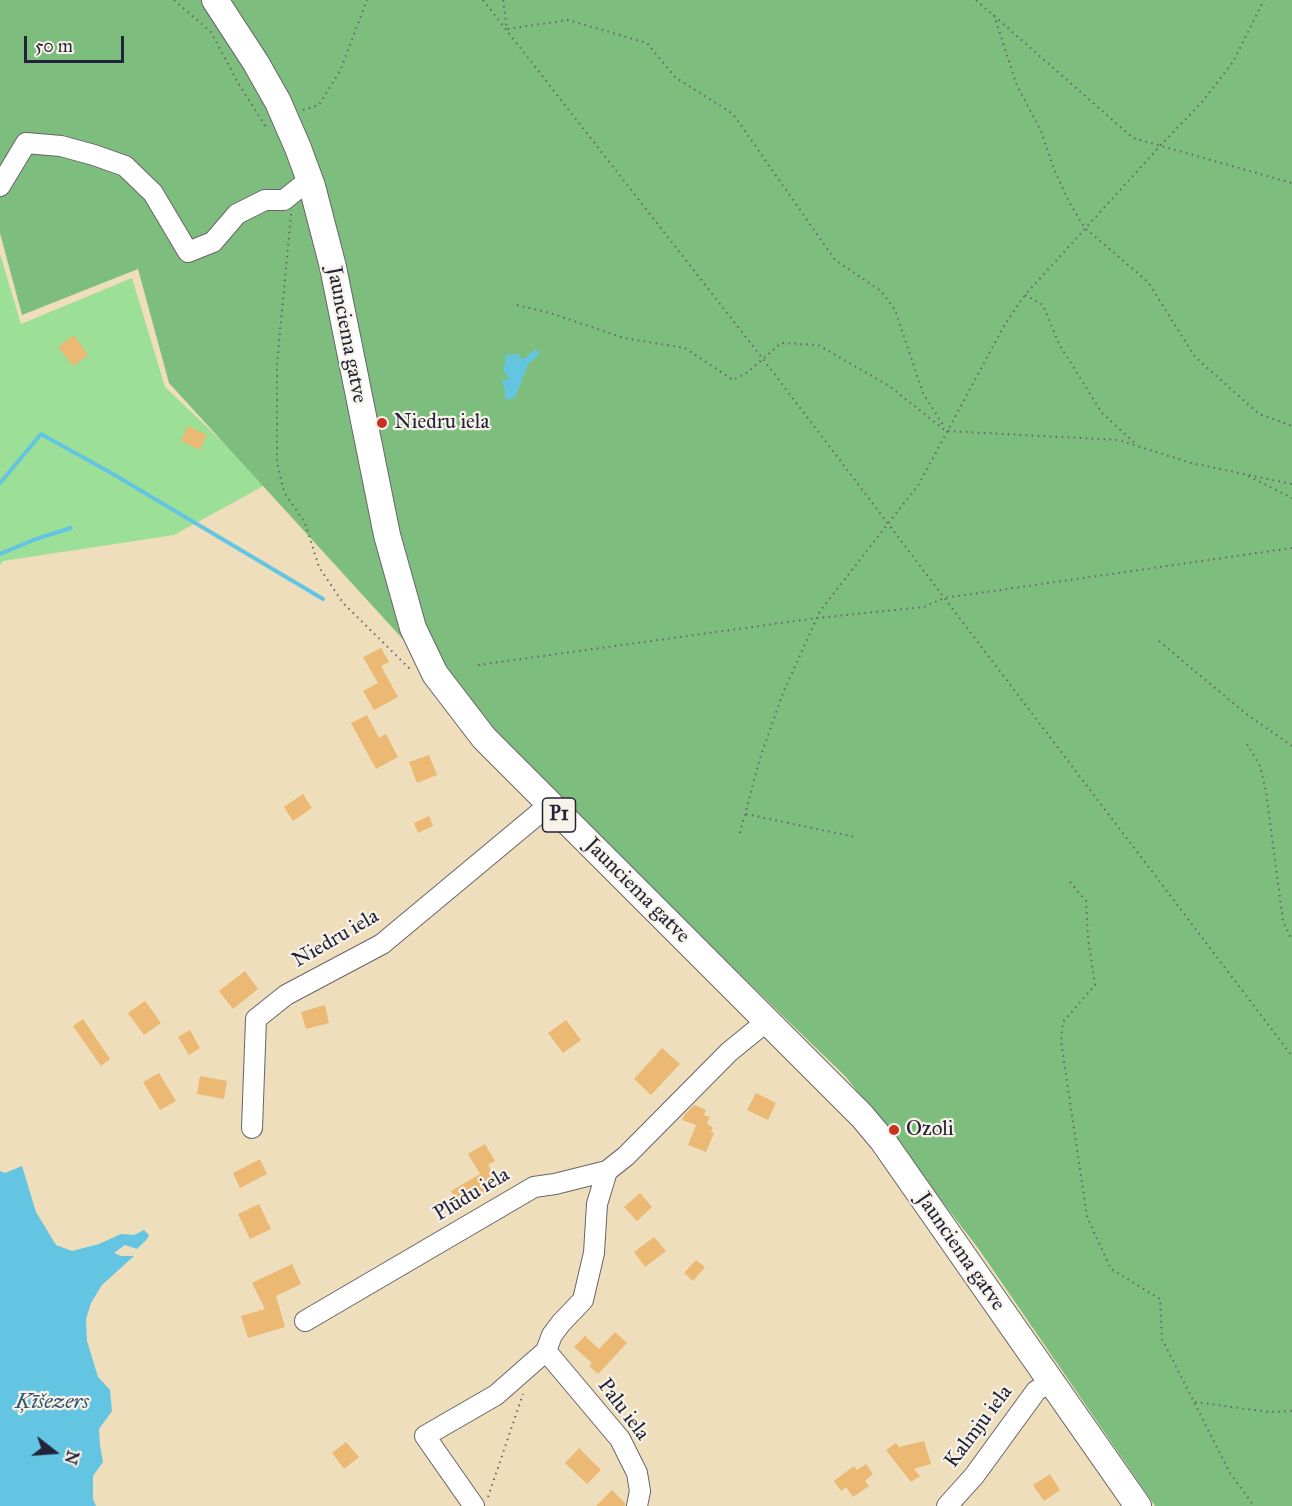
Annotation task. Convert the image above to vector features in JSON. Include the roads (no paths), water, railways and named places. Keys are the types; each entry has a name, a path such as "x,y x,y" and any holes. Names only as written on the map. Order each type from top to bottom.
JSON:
{"main road":[{"name":"Jaunciema gatve","path":"215,0 256,63 276,123 333,267 387,535 413,627 435,674 460,710 484,738 862,1116 883,1141 1138,1506"}],"street":[{"path":"0,186 26,143 61,146 125,166 153,193 188,252 213,242 237,214 265,200 284,200 302,186"},
{"name":"Niedru iela","path":"252,1128 256,1019 286,995 382,944 549,805"},
{"name":"Plūdu iela","path":"305,1322 534,1186 555,1184 607,1171 626,1156 729,1052 767,1021"},
{"path":"481,1502 425,1436 496,1395 539,1357 557,1329 583,1299 594,1253 597,1204 607,1171"},
{"name":"Palu iela","path":"539,1357 620,1439 637,1473 640,1491 637,1506"},
{"name":"Kalmju iela","path":"947,1506 974,1476 1036,1391 1052,1381"}],"water":[{"path":"536,349 539,355 528,364 516,395 513,399 505,399 502,382 510,379 503,370 505,355 519,354 520,359 525,358"},
{"name":"Ķīšezers","path":"22,1166 36,1212 56,1245 72,1251 99,1244 121,1234 134,1235 144,1230 149,1235 137,1249 125,1245 114,1253 121,1256 134,1256 102,1285 91,1303 86,1319 87,1341 98,1377 110,1390 112,1411 99,1429 103,1462 93,1476 93,1499 96,1506 0,1506 0,1171 5,1173"}],"waterway":[{"path":"0,483 41,434 113,474 323,599"},
{"path":"0,554 71,528"}],"place":[{"name":"Niedru iela","path":"382,423"},
{"name":"Ozoli","path":"894,1130"}]}
